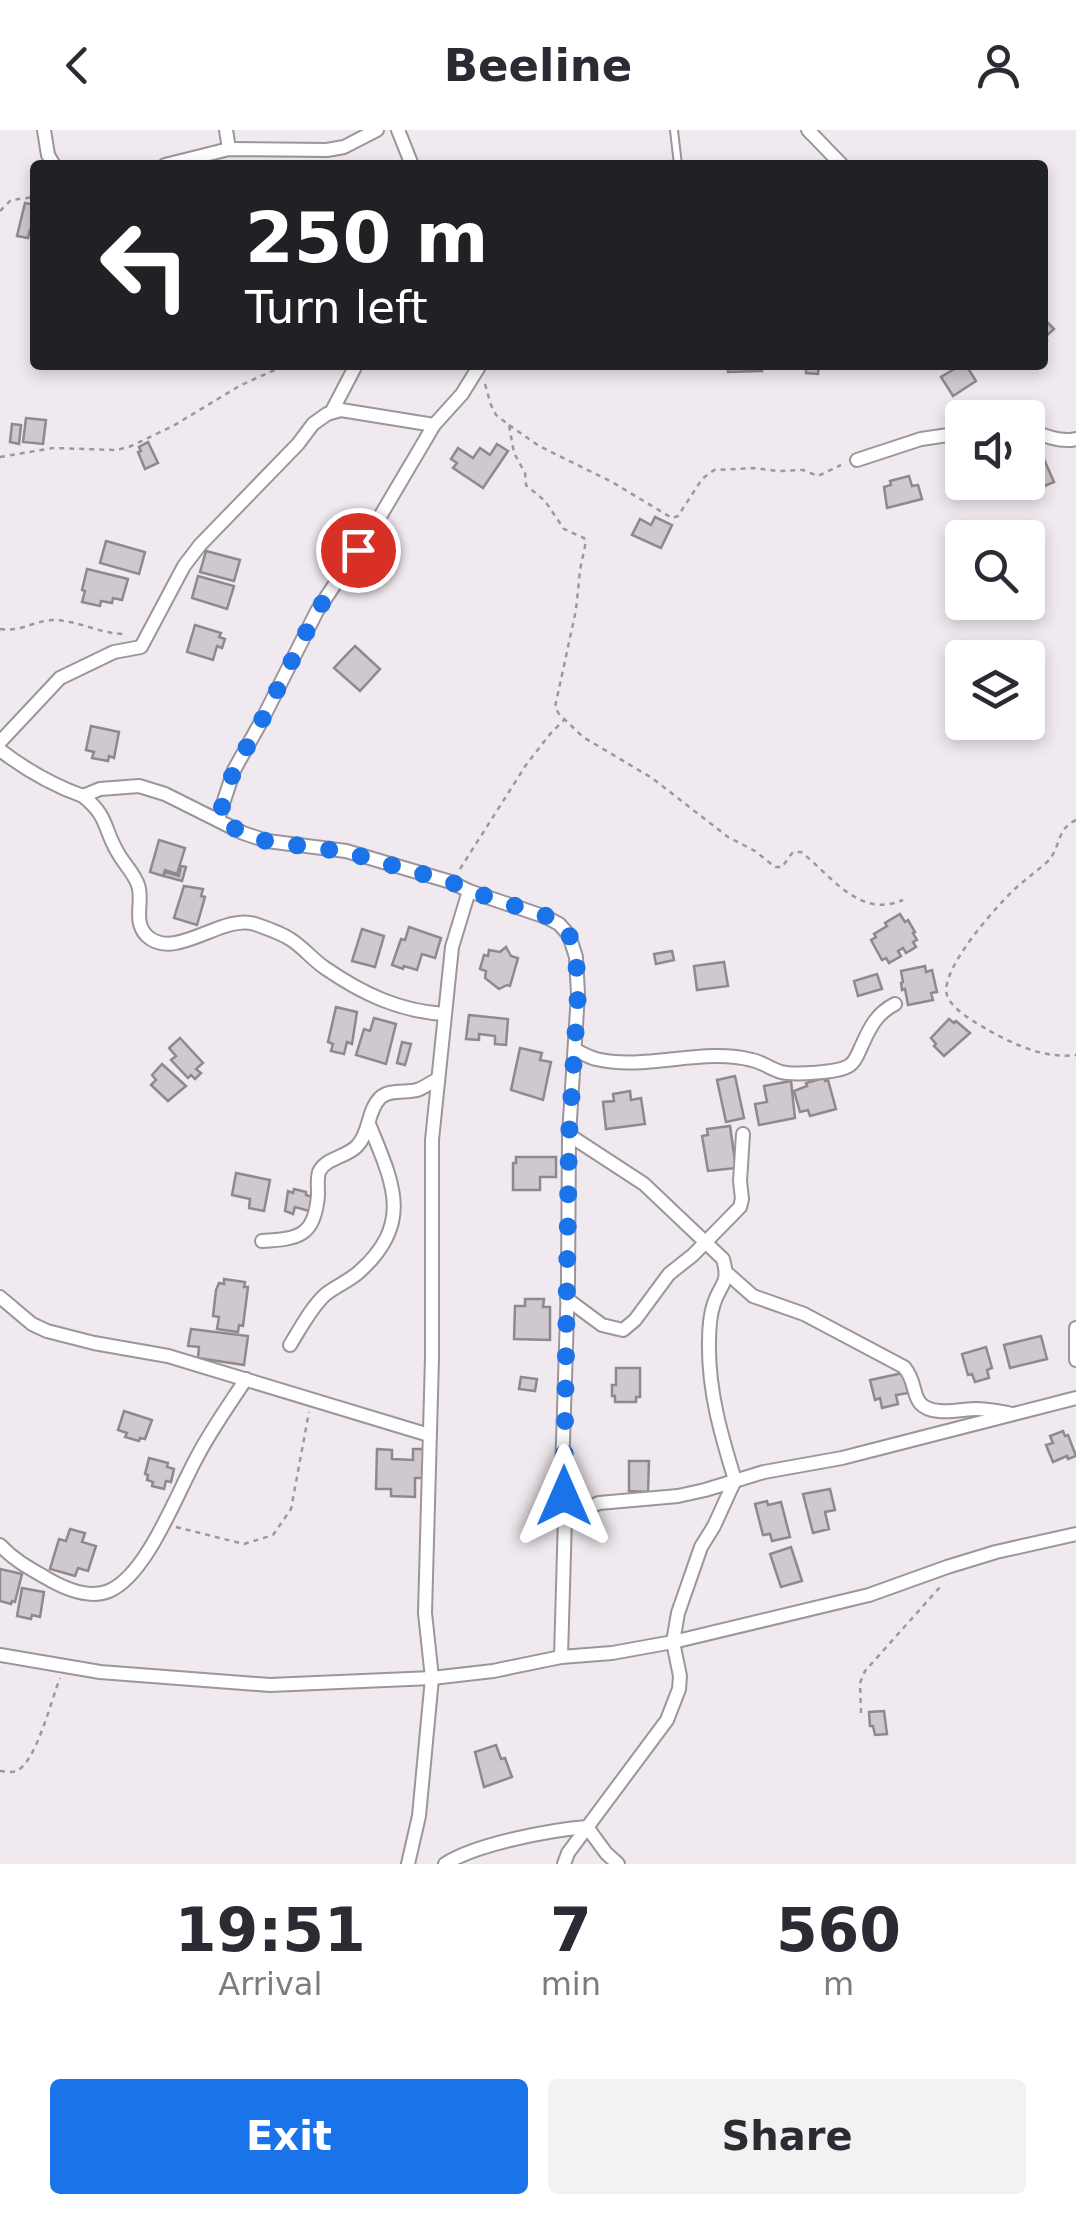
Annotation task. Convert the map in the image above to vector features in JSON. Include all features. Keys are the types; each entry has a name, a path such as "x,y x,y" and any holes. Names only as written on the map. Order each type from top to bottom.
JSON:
{"street":[{"path":"44,130 51,160"},
{"path":"226,130 229,149"},
{"path":"185,160 229,149 344,148 377,130"},
{"path":"398,130 410,160"},
{"path":"808,130 837,160"},
{"path":"332,411 353,370"},
{"path":"218,819 234,770 317,611 378,520 434,425 478,370"},
{"path":"0,742 60,678 114,652 141,647 184,566 200,545 313,424 332,411 341,410 434,425"},
{"path":"857,460 921,439 945,435"},
{"path":"1045,435 1060,440 1076,438"},
{"path":"0,750 98,808 116,850 139,888 140,925 152,940 191,940 242,920 290,939 324,968 374,998 420,1013 444,1014"},
{"path":"83,796 100,789 139,786 266,841 346,852 451,882 546,916 569,934 576,957 578,994 569,1135 561,1657"},
{"path":"408,1864 419,1816 432,1678 426,1614 432,1140 452,947 470,891"},
{"path":"574,1050 598,1059 713,1057 752,1060 781,1072 840,1069 850,1066 868,1030 882,1011 895,1004"},
{"path":"262,1241 285,1240 309,1229 316,1214 318,1173 327,1163 355,1148 379,1099 386,1094 418,1090 438,1079"},
{"path":"290,1345 323,1296 358,1273 390,1234 395,1217 389,1176 369,1124"},
{"path":"567,1299 602,1325 624,1330 635,1320 669,1274 740,1207 743,1134"},
{"path":"564,1864 614,1788 667,1720 676,1700 680,1676 673,1642 678,1612 701,1547 736,1480 718,1424 710,1376 711,1313 725,1283 723,1259 644,1184 569,1135"},
{"path":"727,1273 752,1296 804,1314 904,1367 913,1378 918,1402 924,1408 1016,1414"},
{"path":"0,1298 46,1332 168,1356 429,1435"},
{"path":"1076,1328 1076,1360"},
{"path":"0,1544 24,1566 57,1585 72,1590 110,1591 145,1555 198,1456 246,1379"},
{"path":"565,1517 598,1503 678,1496 1076,1398"},
{"path":"0,1655 64,1667 270,1685 432,1678 673,1642 869,1595 948,1567 1076,1534"},
{"path":"444,1864 525,1837 588,1828"},
{"path":"588,1828 618,1864"}],"lane":[{"path":"674,130 677,160"}],"path":[{"path":"0,211 11,200 30,198"},
{"path":"0,457 53,448 129,448 275,370"},
{"path":"481,370 491,405 509,425 539,446 612,482 672,518 678,516 702,479 714,470 802,470 818,476 857,460"},
{"path":"509,425 514,454 525,473 526,485 545,501 564,529 586,541 556,707 558,714 582,737 652,778 728,837 775,867 782,867 794,852 800,852 849,893 869,903 881,906 903,900"},
{"path":"0,629 12,631 56,620 128,634"},
{"path":"451,882 526,764 565,720"},
{"path":"1076,820 1063,828 1054,855 1005,899 972,938 949,975 946,990 957,1008 1004,1039 1052,1056 1076,1055"},
{"path":"164,1524 244,1544 273,1536 291,1508 312,1400"},
{"path":"861,1714 860,1683 865,1671 938,1591 948,1567"},
{"path":"0,1771 16,1771 24,1765 64,1667"}],"building":[{"path":"25,203 30,204 28,238 17,236"},
{"path":"953,370 969,370 976,381 953,396 941,377"},
{"path":"26,418 46,420 43,444 23,442"},
{"path":"12,424 21,425 19,444 10,442"},
{"path":"148,442 158,463 145,469 138,452"},
{"path":"497,444 508,451 483,488 453,468 457,463 451,459 458,448 473,458 480,448 490,455"},
{"path":"1045,462 1054,482 1045,486"},
{"path":"909,476 912,486 918,485 922,499 887,508 884,487 891,485 890,481"},
{"path":"655,517 672,525 661,548 632,535 640,519 651,525"},
{"path":"106,541 145,552 139,574 100,563"},
{"path":"206,551 240,560 234,581 200,572"},
{"path":"87,569 128,579 122,600 101,601 100,606 82,602"},
{"path":"198,576 234,586 227,609 192,598"},
{"path":"195,625 221,633 219,637 225,639 222,648 217,646 213,660 187,652"},
{"path":"355,646 380,669 360,691 334,668"},
{"path":"91,726 119,732 114,758 92,758 94,752 86,750"},
{"path":"159,840 185,848 177,874 165,870 163,876 150,872"},
{"path":"181,866 186,867 182,881 164,876 165,872 179,876"},
{"path":"184,886 203,889 201,896 205,897 197,925 174,918"},
{"path":"900,914 915,932 916,947 906,953 903,948 898,951 901,956 889,963 886,958 882,960 871,940 887,926 885,923"},
{"path":"409,927 441,938 435,958 422,954 417,970 392,965"},
{"path":"362,929 384,936 375,967 352,961"},
{"path":"506,947 511,956 518,958 510,986 499,989 480,969 489,950 500,952"},
{"path":"672,951 674,960 656,964 654,954"},
{"path":"724,962 728,986 697,990 694,966"},
{"path":"925,966 926,972 932,970 937,992 931,993 933,1000 908,1005 901,971"},
{"path":"877,974 882,989 858,996 854,981"},
{"path":"336,1007 357,1012 352,1044 347,1042 344,1054 331,1051 333,1044 328,1042"},
{"path":"469,1015 508,1019 506,1045 495,1044 495,1036 479,1034 479,1040 466,1039"},
{"path":"374,1018 396,1024 386,1064 356,1055 364,1029 370,1031"},
{"path":"949,1019 970,1033 944,1056 931,1038"},
{"path":"180,1038 203,1063 196,1069 201,1073 195,1079 191,1075 188,1078 171,1060 176,1056 169,1048"},
{"path":"402,1042 411,1044 405,1065 397,1063"},
{"path":"520,1048 542,1053 540,1060 551,1062 543,1100 511,1090"},
{"path":"162,1064 186,1086 168,1101 151,1085 156,1080 152,1075"},
{"path":"735,1076 744,1118 726,1122 717,1080"},
{"path":"824,1078 828,1080 836,1109 810,1116 808,1110 800,1112 794,1091"},
{"path":"791,1081 795,1118 759,1125 755,1104 767,1102 764,1086"},
{"path":"630,1091 631,1100 641,1098 645,1124 606,1129 603,1102 614,1101 613,1094"},
{"path":"730,1126 736,1168 708,1171 702,1136 708,1135 707,1129"},
{"path":"516,1157 556,1157 556,1177 540,1177 540,1190 513,1190"},
{"path":"236,1173 270,1180 264,1211 249,1208 250,1199 232,1195"},
{"path":"294,1189 313,1197 309,1211 295,1207 293,1214 285,1211 288,1191 293,1193"},
{"path":"224,1279 245,1282 244,1287 248,1287 243,1326 239,1325 238,1332 217,1329 219,1317 213,1316 216,1290"},
{"path":"525,1299 544,1299 543,1307 550,1307 550,1340 514,1339 515,1306 525,1306"},
{"path":"191,1329 248,1336 244,1365 198,1358 199,1347 188,1346"},
{"path":"1041,1336 1047,1359 1010,1368 1004,1345"},
{"path":"986,1347 992,1368 987,1370 989,1378 975,1382 972,1374 968,1375 962,1354"},
{"path":"616,1368 640,1368 640,1397 636,1397 636,1402 615,1402 612,1385 616,1385"},
{"path":"903,1373 908,1393 896,1395 898,1404 882,1408 880,1398 875,1400 870,1380"},
{"path":"521,1377 537,1379 535,1391 519,1389"},
{"path":"124,1411 152,1420 145,1439 125,1437 127,1433 118,1430"},
{"path":"1063,1431 1076,1456 1053,1462 1046,1445 1053,1443 1050,1436"},
{"path":"377,1449 392,1450 392,1459 413,1460 413,1449 425,1449 424,1478 415,1478 415,1497 391,1496 391,1489 376,1489"},
{"path":"149,1458 168,1463 167,1467 174,1469 171,1482 166,1481 164,1489 147,1480"},
{"path":"629,1461 649,1461 648,1492 629,1491"},
{"path":"830,1489 835,1510 825,1512 829,1529 813,1533 803,1494"},
{"path":"767,1501 768,1505 781,1502 790,1537 772,1541 770,1534 763,1535 755,1504"},
{"path":"70,1529 85,1533 82,1542 96,1546 88,1571 78,1568 75,1576 50,1569 59,1539 66,1541"},
{"path":"791,1547 802,1581 781,1587 770,1554"},
{"path":"0,1569 22,1574 15,1602 11,1604 0,1601"},
{"path":"22,1588 44,1592 40,1617 17,1616"},
{"path":"884,1711 887,1734 875,1735 869,1712"},
{"path":"496,1745 512,1777 484,1787 475,1752"}],"route":[{"path":"358,550 317,611 234,770 218,819 266,841 346,852 451,882 546,916 569,934 576,957 578,994 569,1135 564,1496"}]}
